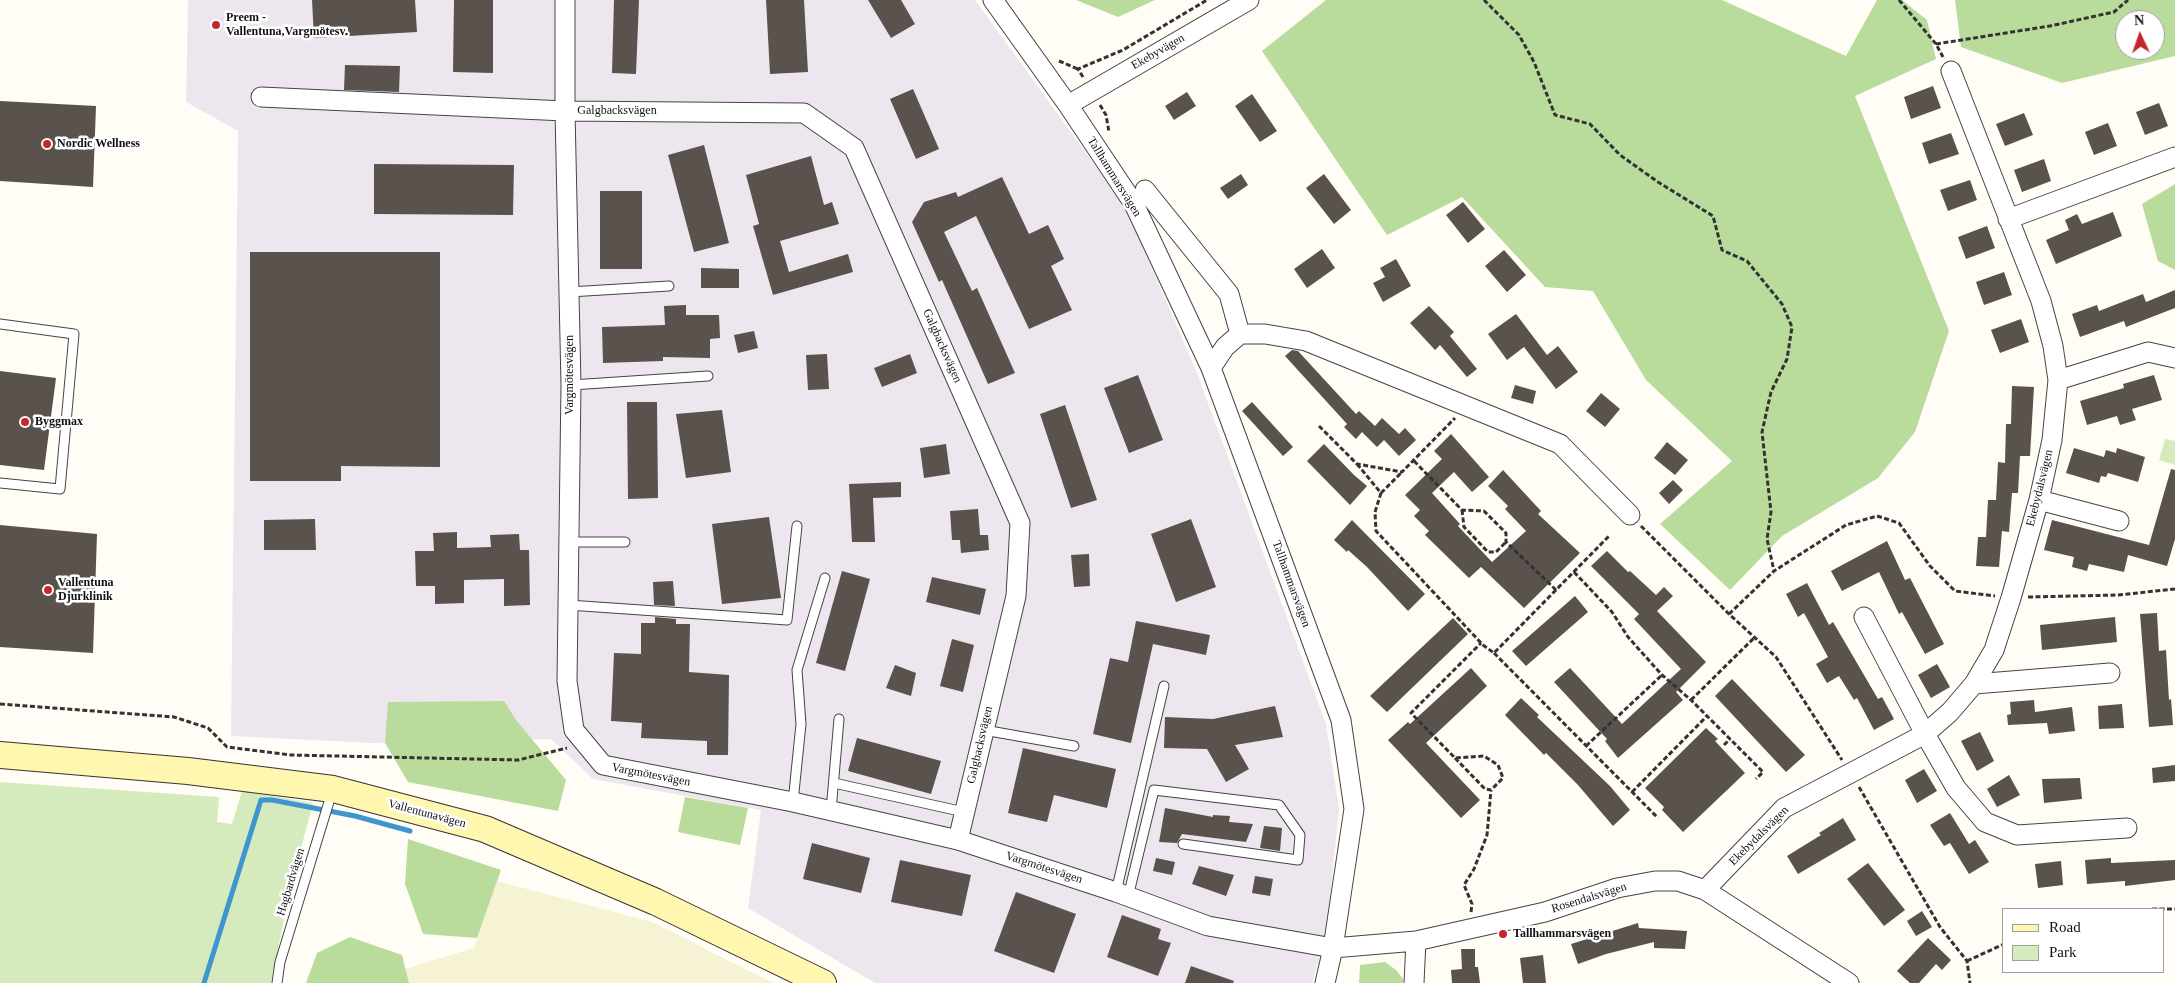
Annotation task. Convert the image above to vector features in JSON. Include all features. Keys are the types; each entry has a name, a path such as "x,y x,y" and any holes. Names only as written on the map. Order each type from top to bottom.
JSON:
{"main road":[{"name":"Vallentunavägen","path":"0,756 188,771 333,790 484,829 656,902 823,983"}],"street":[{"name":"Vargmötesvägen","path":"565,0 565,111 571,385 567,681 574,730 584,744 603,765 793,802 958,840 1208,926 1333,948"},
{"name":"Tallhammarsvägen","path":"993,0 1068,105 1134,204 1211,368 1341,720 1354,808 1333,948 1325,983"},
{"name":"Ekebyvägen","path":"1068,105 1249,0"},
{"name":"Ekebydalsvägen","path":"1705,890 1784,808 1925,734 1950,712 1974,684 1994,650 2011,598 2039,500 2052,440 2058,380 2053,346 2041,301 1951,70"},
{"name":"Galgbacksvägen","path":"261,98 565,111 804,113 854,148 1020,523 1016,596 958,840"},
{"path":"2008,219 2175,157"},
{"path":"1146,190 1230,294 1240,334"},
{"path":"1211,368 1225,347 1240,334 1265,334 1306,341 1560,444 1630,515"},
{"path":"2058,380 2148,352 2163,353 2175,358"},
{"path":"2039,500 2119,521"},
{"path":"1864,617 1925,734 1956,788 1985,822 2017,835 2127,828"},
{"path":"1974,684 2110,673"},
{"name":"Rosendalsvägen","path":"1333,948 1416,941 1544,912 1617,888 1645,883 1678,881 1705,890 1849,983"},
{"path":"1414,983 1416,941"}],"lane":[{"path":"569,292 669,286"},
{"path":"0,324 74,334 60,489 0,483"},
{"path":"571,385 708,376"},
{"path":"568,606 787,620 797,526"},
{"path":"569,542 625,542"},
{"path":"793,802 801,724 797,670 825,578"},
{"path":"1122,895 1164,686"},
{"path":"831,811 839,719"},
{"path":"984,730 1074,746"},
{"path":"834,783 964,812"},
{"name":"Hagbardvägen","path":"277,983 280,962 333,790"},
{"path":"1122,895 1154,790 1279,805 1300,835 1298,860 1183,844"}],"path":[{"path":"1484,0 1519,34 1534,62 1555,115 1590,124 1620,155 1658,182 1713,216 1722,250 1747,261 1782,304 1792,327 1787,359 1771,392 1762,432 1771,512 1767,539 1774,571"},
{"path":"1899,0 1936,44 1951,70"},
{"path":"1936,44 2050,26 2114,12 2128,0"},
{"path":"1468,406 1381,493 1375,512 1376,531 1481,643 1494,653 1658,818"},
{"path":"1319,426 1357,464 1381,493"},
{"path":"1414,461 1462,510 1464,527 1488,552 1496,552 1506,542 1506,534 1484,511 1462,510"},
{"path":"1357,464 1402,472"},
{"path":"1630,515 1729,614 1776,657 1850,772 1940,927 1967,961 1970,983"},
{"path":"1729,614 1774,571 1846,525 1878,516 1899,523 1930,566 1955,591 2011,598 2118,595 2175,589"},
{"path":"1494,653 1609,536"},
{"path":"1506,542 1556,590"},
{"path":"1574,572 1612,612 1628,637 1662,675 1764,772 1756,779"},
{"path":"1690,700 1754,638"},
{"path":"1481,643 1411,713 1484,789 1491,790"},
{"path":"1586,746 1662,675"},
{"path":"0,704 174,717 208,728 227,747 291,755 518,760 584,744"},
{"path":"1632,792 1707,716"},
{"path":"1724,745 1730,739"},
{"path":"1455,758 1484,756 1498,765 1503,778 1491,790 1491,806 1486,823 1486,835 1474,869 1464,885 1472,904 1470,929"},
{"path":"1967,961 2002,945"}],"shaded area":[{"path":"188,0 975,0 1126,208 1197,373 1326,724 1339,809 1326,936 1312,983 875,983 748,908 761,810 593,779 551,739 372,743 231,736 238,131 186,102"},
{"path":"497,881 652,922 773,983 409,983 405,969 474,948"}],"green space":[{"path":"1076,0 1155,0 1118,17"},
{"path":"1326,0 1722,0 1846,56 1877,0 1902,0 1927,20 1936,59 1855,96 1949,331 1915,432 1878,478 1782,536 1730,590 1660,524 1732,461 1646,380 1593,291 1545,287 1462,197 1387,235 1262,51"},
{"path":"1955,0 2175,0 2175,56 2165,58 2165,10 2115,10 2115,60 2158,60 2062,83 1961,47"},
{"path":"2175,184 2175,270 2158,261 2142,204"},
{"path":"2165,439 2175,441 2175,465 2159,460"},
{"path":"504,701 516,720 566,780 558,811 408,782 385,743 388,702"},
{"path":"0,782 219,797 217,822 232,824 242,791 313,803 290,890 271,983 0,983"},
{"path":"685,797 748,808 740,845 678,832"},
{"path":"408,839 501,870 477,938 423,934 405,884"},
{"path":"350,937 402,955 409,983 306,983 317,953"},
{"path":"1385,962 1396,970 1403,979 1403,983 1359,983 1360,965"}],"building":[{"path":"312,0 415,0 417,32 314,38"},
{"path":"454,0 493,0 493,73 453,72"},
{"path":"614,0 639,0 636,74 612,73"},
{"path":"766,0 804,0 808,72 770,74"},
{"path":"868,0 901,0 915,24 891,38"},
{"path":"345,65 400,66 399,92 344,90"},
{"path":"1933,86 1941,108 1911,119 1904,97"},
{"path":"913,89 939,149 916,159 890,99"},
{"path":"1187,92 1196,106 1174,120 1165,106"},
{"path":"1252,94 1277,131 1260,142 1235,106"},
{"name":"Nordic Wellness","path":"0,101 96,106 93,187 0,181"},
{"path":"2159,103 2168,126 2145,135 2136,112"},
{"path":"2024,113 2033,135 2005,146 1996,124"},
{"path":"2108,123 2117,146 2094,155 2085,132"},
{"path":"1951,133 1959,154 1929,164 1922,143"},
{"path":"704,145 729,243 694,252 668,155"},
{"path":"811,156 824,205 832,202 839,224 780,241 789,272 848,254 853,272 773,295 753,226 759,224 746,175"},
{"path":"2044,159 2051,181 2022,192 2014,170"},
{"path":"374,164 514,165 513,215 374,214"},
{"path":"1241,174 1248,185 1228,199 1220,188"},
{"path":"1324,174 1351,210 1334,224 1306,188"},
{"path":"1002,177 1029,234 1048,225 1064,259 1051,266 1072,310 1029,329 976,216 944,232 972,291 977,288 1015,373 988,384 942,280 939,282 912,222 924,202 956,192 958,197"},
{"path":"1970,180 1977,200 1948,211 1940,190"},
{"path":"600,191 642,191 642,269 600,269"},
{"path":"1463,202 1485,229 1468,243 1446,215"},
{"path":"2113,212 2122,236 2056,264 2046,240 2069,230 2065,220 2077,214 2082,224"},
{"path":"1987,226 1995,248 1966,259 1958,237"},
{"path":"1322,249 1335,268 1307,288 1294,269"},
{"path":"1504,250 1526,275 1507,292 1485,266"},
{"path":"250,252 440,252 440,467 341,466 341,481 250,481"},
{"path":"1396,259 1411,286 1383,302 1373,283 1385,277 1380,268"},
{"path":"701,268 739,269 739,288 701,288"},
{"path":"2004,272 2012,295 1984,305 1976,282"},
{"path":"2175,290 2175,308 2126,327 2124,321 2080,337 2072,314 2097,305 2099,311 2143,294 2146,302"},
{"path":"686,305 686,315 719,315 720,338 710,339 710,358 663,357 663,361 603,363 602,327 665,325 664,306"},
{"path":"1429,306 1454,332 1450,336 1477,369 1467,377 1440,345 1435,350 1410,323"},
{"path":"1516,314 1547,355 1558,346 1578,372 1556,389 1524,347 1507,360 1488,334"},
{"path":"2021,319 2029,342 2000,353 1991,330"},
{"path":"754,331 758,348 738,353 734,335"},
{"path":"1292,350 1298,351 1356,414 1359,411 1375,426 1382,418 1399,434 1405,428 1416,440 1399,456 1384,440 1377,447 1362,432 1356,439 1344,427 1347,424 1285,356"},
{"path":"827,354 829,389 808,390 806,355"},
{"path":"910,354 917,373 882,387 874,368"},
{"name":"Byggmax","path":"0,371 56,378 44,470 0,465"},
{"path":"1138,375 1163,440 1129,453 1104,388"},
{"path":"2154,375 2162,400 2132,409 2136,420 2120,425 2117,416 2087,425 2080,401 2124,388 2123,384"},
{"path":"1515,385 1536,391 1533,404 1511,398"},
{"path":"2012,386 2034,387 2030,456 2020,456 2018,493 2012,493 2009,532 2002,531 1999,567 1976,566 1978,537 1986,537 1988,500 1996,500 1998,462 2005,463 2006,424 2011,424"},
{"path":"1601,393 1620,409 1605,427 1586,411"},
{"path":"627,402 657,402 658,498 628,499"},
{"path":"1252,402 1293,447 1283,456 1242,411"},
{"path":"1065,405 1097,500 1071,508 1040,414"},
{"path":"722,410 731,472 686,478 676,414"},
{"path":"1451,434 1489,477 1472,492 1454,472 1432,493 1460,524 1458,526 1492,562 1526,531 1505,509 1508,506 1488,486 1503,470 1541,511 1538,514 1580,553 1524,608 1481,567 1469,578 1425,535 1429,531 1414,516 1420,510 1405,495 1442,459 1434,451"},
{"path":"1667,442 1688,460 1675,475 1654,458"},
{"path":"946,444 950,474 924,478 920,448"},
{"path":"1324,444 1367,486 1350,505 1307,461"},
{"path":"2074,448 2104,457 2106,450 2116,453 2117,448 2145,457 2138,482 2108,473 2106,477 2101,476 2099,483 2066,473"},
{"path":"2171,469 2175,470 2175,539 2167,566 2128,555 2124,572 2089,564 2087,571 2072,567 2074,557 2044,550 2052,520 2149,545"},
{"path":"1673,480 1683,490 1669,504 1659,493"},
{"path":"901,482 901,497 873,498 875,542 852,542 849,484"},
{"path":"978,509 980,535 988,535 989,550 961,553 960,540 952,540 950,511"},
{"path":"769,517 781,598 722,604 712,524"},
{"path":"315,519 316,550 264,550 264,520"},
{"path":"1191,519 1216,587 1176,602 1151,534"},
{"path":"1352,520 1425,594 1408,611 1367,567 1334,540"},
{"name":"Vallentuna Djurklinik","path":"0,525 97,534 93,653 0,647"},
{"path":"457,532 457,548 491,547 490,535 519,534 520,550 529,550 530,605 504,606 504,579 464,580 464,603 435,604 435,586 416,586 415,551 434,551 433,533"},
{"path":"1887,541 1905,580 1910,578 1944,644 1925,654 1902,612 1899,614 1879,572 1842,591 1831,571"},
{"path":"1607,551 1628,572 1630,571 1656,595 1664,587 1673,596 1657,611 1706,662 1676,692 1683,700 1618,758 1605,741 1607,739 1554,682 1570,668 1622,724 1681,669 1634,619 1639,614 1591,566"},
{"path":"1089,554 1090,586 1074,587 1071,555"},
{"path":"842,571 870,579 845,671 816,663"},
{"path":"932,577 986,589 980,615 926,602"},
{"path":"673,581 675,606 654,605 653,582"},
{"path":"1807,583 1829,625 1833,622 1878,699 1882,697 1894,719 1874,730 1857,698 1854,700 1839,676 1827,683 1816,664 1828,657 1804,613 1798,617 1786,594"},
{"path":"1575,596 1588,612 1526,666 1512,651"},
{"path":"2157,613 2159,651 2166,650 2169,700 2171,699 2173,725 2149,727 2140,614"},
{"path":"655,617 676,619 676,624 690,624 689,672 729,675 728,755 707,755 707,741 641,738 642,723 611,721 614,653 641,654 641,623 655,623"},
{"path":"2115,617 2117,642 2042,650 2040,625"},
{"path":"1453,618 1468,634 1387,712 1370,696"},
{"path":"1136,621 1210,635 1206,655 1153,644 1131,743 1093,734 1110,658 1128,662"},
{"path":"952,639 974,645 963,692 940,686"},
{"path":"1937,664 1950,687 1931,698 1918,675"},
{"path":"895,665 916,673 911,696 886,688"},
{"path":"1471,668 1487,686 1426,743 1480,800 1461,818 1388,740 1408,722 1410,724"},
{"path":"1732,679 1805,755 1786,772 1715,696"},
{"path":"1521,698 1539,715 1537,717 1610,786 1630,810 1613,826 1578,785 1546,753 1544,755 1505,715"},
{"path":"2034,700 2035,712 2072,707 2075,731 2049,734 2047,723 2008,725 2007,715 2011,714 2010,702"},
{"path":"2122,704 2124,728 2099,729 2098,706"},
{"path":"1275,706 1283,737 1235,745 1249,769 1226,782 1207,749 1164,748 1165,717 1213,719"},
{"path":"1706,728 1718,739 1715,741 1745,773 1683,832 1662,810 1664,807 1645,788"},
{"path":"1980,732 1994,761 1977,771 1961,741"},
{"path":"857,738 941,761 931,794 848,771"},
{"path":"1023,748 1116,769 1107,808 1054,795 1047,822 1008,813"},
{"path":"2175,765 2175,781 2153,783 2152,768"},
{"path":"1924,769 1937,791 1917,803 1905,780"},
{"path":"2009,775 2020,795 1997,807 1987,789"},
{"path":"2080,778 2082,799 2044,803 2042,779"},
{"path":"1165,808 1213,817 1213,815 1230,816 1229,822 1253,824 1246,842 1182,834 1177,843 1159,842"},
{"path":"1950,813 1969,844 1975,840 1989,862 1969,874 1950,843 1944,846 1930,825"},
{"path":"1843,818 1856,840 1798,874 1787,856 1821,835 1819,833"},
{"path":"1264,826 1282,828 1280,851 1260,848"},
{"path":"812,843 870,858 861,893 803,879"},
{"path":"1156,858 1175,862 1172,875 1153,871"},
{"path":"2111,858 2111,863 2175,860 2175,880 2125,886 2125,881 2087,884 2085,860"},
{"path":"900,860 971,875 962,916 891,902"},
{"path":"2061,861 2063,885 2038,888 2035,864"},
{"path":"1868,863 1905,910 1884,926 1847,879"},
{"path":"1199,866 1234,875 1226,896 1192,884"},
{"path":"1255,876 1273,879 1270,896 1252,893"},
{"path":"1016,892 1076,914 1054,973 994,951"},
{"path":"1922,911 1932,927 1916,936 1907,921"},
{"path":"1122,915 1161,929 1158,939 1171,943 1158,976 1107,957"},
{"path":"1638,923 1639,928 1687,931 1685,949 1654,948 1654,942 1606,954 1578,964 1571,944"},
{"path":"1928,938 1951,960 1942,970 1936,964 1919,983 1910,983 1897,971"},
{"path":"1461,949 1475,949 1475,967 1478,967 1480,983 1452,983 1451,970 1462,969"},
{"path":"1543,955 1546,983 1523,983 1520,958"},
{"path":"1191,966 1234,981 1233,983 1185,983"}],"waterway":[{"path":"204,983 261,800 272,800 355,816 410,831"}],"place":[{"name":"Preem - Vallentuna,Vargmötesv.","path":"216,25"},
{"name":"Nordic Wellness","path":"47,144"},
{"name":"Byggmax","path":"25,422"},
{"name":"Vallentuna Djurklinik","path":"48,590"},
{"name":"Tallhammarsvägen","path":"1503,934"}]}
